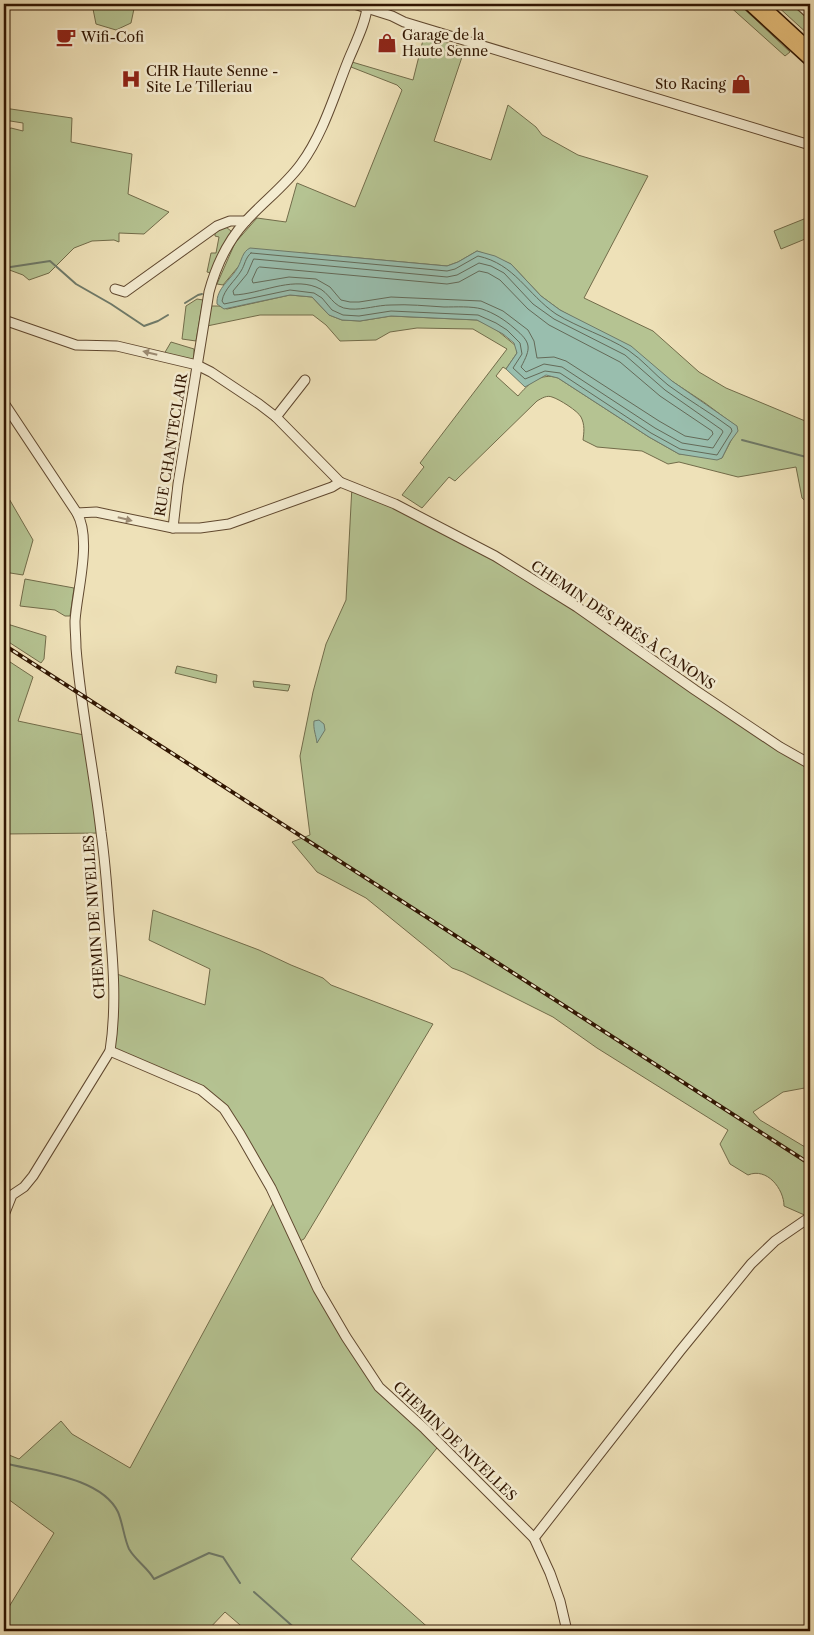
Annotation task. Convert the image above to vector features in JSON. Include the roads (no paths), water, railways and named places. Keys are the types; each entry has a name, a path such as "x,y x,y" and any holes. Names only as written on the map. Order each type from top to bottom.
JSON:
{"main road":[{"path":"750,4 810,60"},
{"path":"761,4 810,49"}],"street":[{"path":"354,4 367,6 404,22 810,145"},
{"path":"799,4 810,14"},
{"name":"RUE CHANTECLAIR","path":"173,528 178,484 213,276 230,242 246,220 296,170 313,144 351,53 367,6"},
{"path":"392,16 407,18 810,140"},
{"path":"115,289 125,292 217,226 246,220"},
{"name":"CHEMIN DES PRÉS À CANONS","path":"4,320 76,345 117,346 197,365 259,404 276,417 340,482 394,504 495,556 577,607 695,690 780,747 810,764"},
{"path":"276,417 305,380"},
{"name":"CHEMIN DE NIVELLES","path":"4,403 77,513 82,528 83,561 75,634 82,700 101,832 113,962 115,999 110,1051 201,1090 224,1109 266,1179 318,1289 346,1337 379,1387 425,1428 534,1538 560,1601 567,1631"},
{"path":"77,513 96,512 173,528 200,528 229,524 332,487 340,482"},
{"path":"4,1215 8,1195 24,1187 33,1176 110,1051"},
{"path":"534,1538 680,1351 746,1271 775,1241 810,1216"}],"water":[{"path":"250,248 447,266 477,251 495,256 511,264 541,296 560,310 631,346 672,381 737,426 738,431 722,458 717,460 679,454 649,437 558,378 546,375 525,387 506,369 517,353 514,343 503,334 477,320 391,316 360,321 342,320 329,315 312,297 290,295 224,309 217,304 219,293 235,272 244,254"},
{"path":"319,720 324,724 325,730 317,743 314,721"}],"waterway":[{"path":"4,268 50,261 76,284 144,326 168,315"},
{"path":"185,303 202,294"},
{"path":"742,440 810,458"},
{"path":"4,1463 51,1473 83,1483 110,1500 118,1512 129,1549 154,1579 209,1553 223,1557 240,1583"},
{"path":"254,1592 298,1631"}],"railway":[{"path":"4,645 810,1164"}],"place":[{"name":"Wifi-Cofi","path":"66,37"},
{"name":"Garage de la Haute Senne","path":"387,43"},
{"name":"CHR Haute Senne - Site Le Tilleriau","path":"131,79"},
{"name":"Sto Racing","path":"741,84"}]}
